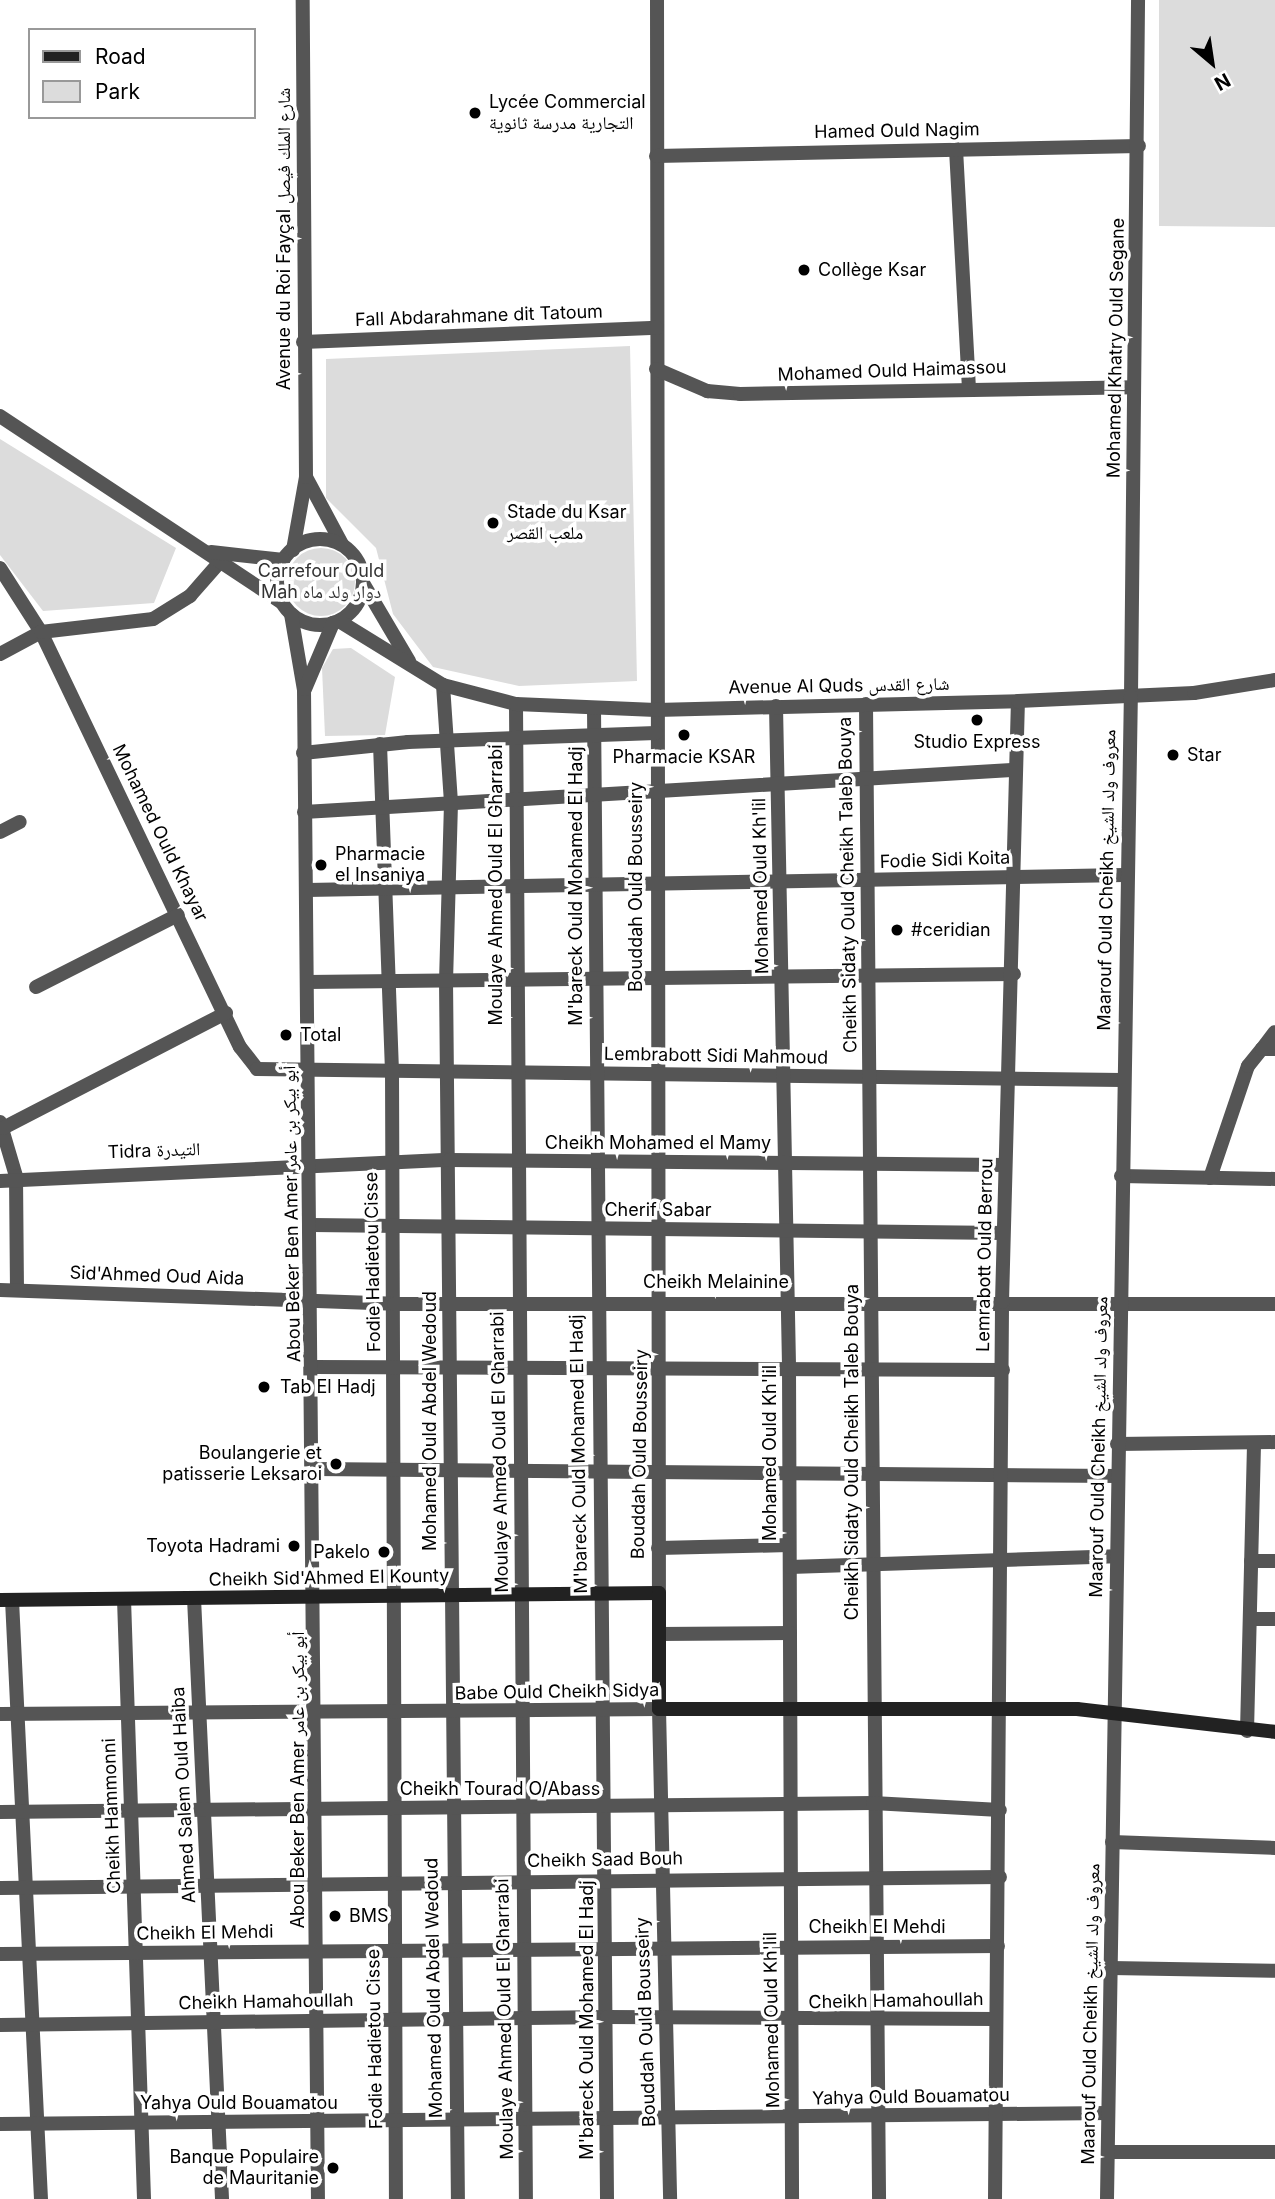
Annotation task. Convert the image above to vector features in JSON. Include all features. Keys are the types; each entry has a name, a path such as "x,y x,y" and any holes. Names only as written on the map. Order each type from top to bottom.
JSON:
{"main road":[{"name":"Cheikh Sid'Ahmed El Kounty","path":"6,1600 659,1593"},
{"name":"Bouddah Ould Bousseiry","path":"659,1593 659,1709"},
{"name":"Babe Ould Cheikh Sidya","path":"659,1709 1077,1709 1114,1717 1275,1732"}],"street":[{"name":"Avenue du Roi Fayçal شارع الملك فيصل","path":"288,555 306,477 303,342 303,0"},
{"name":"Bouddah Ould Bousseiry","path":"657,0 655,884 657,1228 661,1366 659,1593"},
{"name":"Mohamed Khatry Ould Segane","path":"1131,696 1133,387 1139,146 1138,0"},
{"name":"Hamed Ould Nagim","path":"656,156 1139,146"},
{"path":"956,149 969,386"},
{"name":"Fall Abdarahmane dit Tatoum","path":"303,342 657,328"},
{"name":"Mohamed Ould Haimassou","path":"656,369 720,393 969,386 1133,387"},
{"path":"0,416 310,624 336,622 357,604 363,583 358,561 342,545 306,477"},
{"path":"199,550 288,555 317,540 342,545"},
{"path":"287,608 277,581 288,555"},
{"path":"0,654 41,632 153,618 190,596 219,562"},
{"name":"Mohamed Ould Khayar","path":"0,568 41,632 226,1013 257,1069 309,1071"},
{"name":"Avenue Al Quds شارع القدس","path":"363,583 412,665"},
{"name":"Abou Beker Ben Amer أبو بيكر بن عامر","path":"287,608 304,690 317,1597 318,2199"},
{"name":"Avenue Al Quds شارع القدس","path":"336,622 443,685 516,704 656,709 1018,701 1131,696 1275,680"},
{"name":"Abou Beker Ben Amer أبو بيكر بن عامر","path":"304,690 336,622"},
{"name":"Mohamed Ould Abdel Wedoud","path":"443,685 451,803 446,980 450,1072 448,1228 451,1881 455,1950 458,2199"},
{"name":"Maarouf Ould Cheikh معروف ولد الشيخ","path":"1107,2199 1124,875 1131,696"},
{"name":"Lemrabott Ould Berrou","path":"995,2199 995,2019 1000,1877 1005,1474 1003,1233 1014,974 1013,771 1018,701"},
{"name":"Moulaye Ahmed Ould El Gharrabi","path":"516,704 513,800 516,1369 523,1595 519,1807 523,1880 526,2199"},
{"name":"Cheikh Sidaty Ould Cheikh Taleb Bouya","path":"866,704 870,978 873,1875 879,2199"},
{"name":"Mohamed Ould Kh'lil","path":"776,706 789,1367 792,2199"},
{"name":"M'bareck Ould Mohamed El Hadj","path":"593,708 598,795 594,977 595,1228 599,1594 606,1879 607,2199"},
{"path":"303,753 380,744 656,733"},
{"name":"Fodie Hadietou Cisse","path":"380,744 391,1070 390,1163 394,1304 393,1596 397,1809 393,1882 396,2199"},
{"path":"304,813 867,777 1013,771"},
{"path":"0,832 20,822"},
{"name":"Fodie Sidi Koita","path":"307,890 514,889 1124,875"},
{"path":"36,987 178,915"},
{"path":"307,982 656,976 781,980 1014,974"},
{"path":"17,1290 16,1176 2,1124 226,1013"},
{"path":"1210,1178 1239,1085 1268,1049 1275,1032"},
{"name":"Lembrabott Sidi Mahmoud","path":"309,1071 1122,1080"},
{"name":"Cheikh Mohamed el Mamy","path":"312,1163 449,1160 517,1163 596,1161 1005,1165"},
{"name":"Tidra التيدرة","path":"0,1181 16,1176 312,1163"},
{"path":"1121,1176 1275,1179"},
{"name":"Cherif Sabar","path":"312,1226 391,1224 516,1231 657,1228 1003,1233"},
{"name":"Sid'Ahmed Oud Aida","path":"0,1290 312,1301"},
{"name":"Cheikh Melainine","path":"312,1301 394,1304 449,1301 787,1301 1275,1304"},
{"path":"314,1367 393,1372 661,1366 1003,1370"},
{"path":"1247,1731 1254,1443"},
{"path":"1117,1444 1275,1443"},
{"path":"314,1469 1117,1476"},
{"path":"659,1548 789,1545"},
{"path":"790,1567 1002,1562 1116,1556"},
{"path":"1251,1562 1275,1561"},
{"name":"Ahmed Salem Ould Haiba","path":"194,1598 222,2199"},
{"name":"Cheikh Hammonni","path":"124,1599 144,2199"},
{"path":"6,1600 18,1715 41,2199"},
{"path":"1250,1619 1275,1619"},
{"path":"659,1634 790,1633"},
{"name":"Bouddah Ould Bousseiry","path":"659,1709 660,1878 667,2020 670,2199"},
{"name":"Babe Ould Cheikh Sidya","path":"0,1714 394,1714 659,1709"},
{"name":"Cheikh Tourad O/Abass","path":"0,1812 603,1808 873,1803 1000,1810"},
{"path":"1112,1842 1275,1848"},
{"name":"Cheikh Saad Bouh","path":"0,1888 873,1875 1000,1877"},
{"name":"Cheikh El Mehdi","path":"0,1954 998,1946"},
{"path":"1111,1968 1275,1971"},
{"name":"Cheikh Hamahoullah","path":"0,2025 607,2017 791,2021 995,2019"},
{"name":"Yahya Ould Bouamatou","path":"0,2124 395,2121 456,2118 879,2119 1108,2113"},
{"path":"1108,2152 1275,2152"}],"green space":[{"path":"1159,0 1275,0 1275,227 1159,226"},
{"name":"Stade du Ksar ملعب القصر","path":"630,346 637,681 519,686 433,667 393,614 376,548 326,498 326,359"},
{"path":"0,439 176,548 154,603 43,611 0,555"},
{"name":"Carrefour Ould Mah دوار ولد ماه","path":"314,548 328,548 340,553 350,563 355,582 350,601 340,611 328,616 314,616 302,611 292,601 287,589 287,575 292,563 302,553"},
{"path":"351,648 395,677 385,735 325,736 322,668 333,649"}],"place":[{"name":"Lycée Commercial التجارية مدرسة ثانوية","path":"475,113"},
{"name":"Collège Ksar","path":"804,270"},
{"name":"Stade du Ksar ملعب القصر","path":"493,523"},
{"name":"Studio Express","path":"977,720"},
{"name":"Pharmacie KSAR","path":"684,735"},
{"name":"Star","path":"1173,755"},
{"name":"Pharmacie el Insaniya","path":"321,865"},
{"name":"#ceridian","path":"897,930"},
{"name":"Total","path":"286,1035"},
{"name":"Tab El Hadj","path":"264,1387"},
{"name":"Boulangerie et patisserie Leksaroi","path":"336,1464"},
{"name":"Toyota Hadrami","path":"294,1546"},
{"name":"Pakelo","path":"384,1552"},
{"name":"BMS","path":"335,1916"},
{"name":"Banque Populaire de Mauritanie","path":"333,2168"}]}
